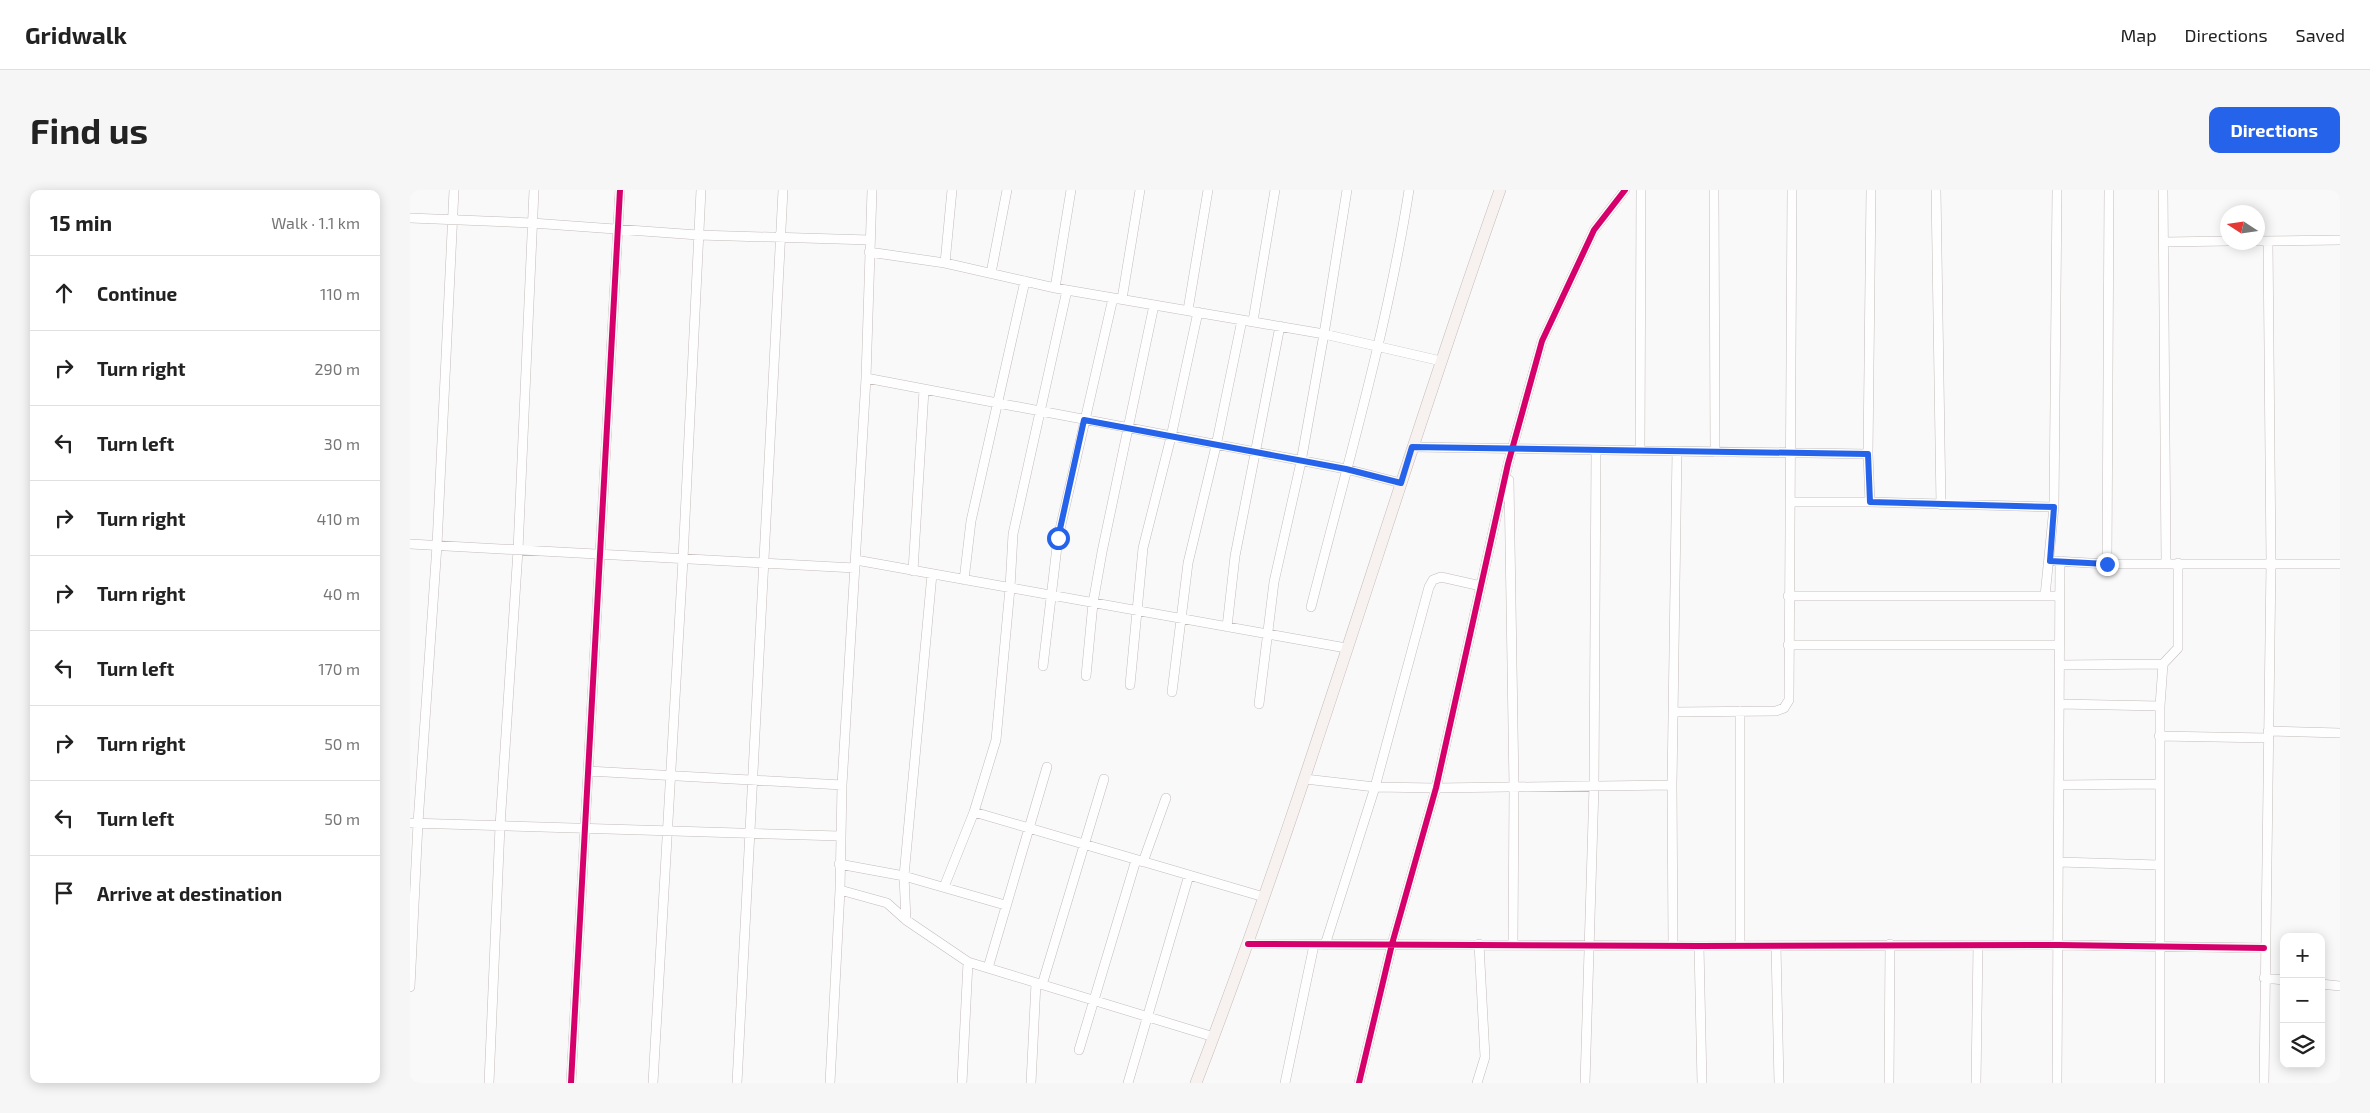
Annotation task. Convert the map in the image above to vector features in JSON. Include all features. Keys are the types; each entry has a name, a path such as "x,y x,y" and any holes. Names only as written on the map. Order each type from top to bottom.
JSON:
{"main road":[{"path":"1196,1083 1306,780 1346,648 1412,447 1500,190"}],"street":[{"path":"410,987 414,823 437,545 454,190"},
{"path":"489,1083 500,826 518,550 534,190"},
{"path":"571,1083 598,554 620,190"},
{"path":"653,1083 683,559 701,190"},
{"path":"737,1083 783,190"},
{"path":"830,1083 840,890 842,785 866,378 872,190"},
{"path":"945,264 952,190"},
{"path":"991,273 1007,190"},
{"path":"1055,288 1072,190"},
{"path":"1043,666 1058,538 1084,420 1117,299 1140,190"},
{"path":"1188,310 1208,190"},
{"path":"1253,322 1275,190"},
{"path":"1259,704 1274,582 1301,462 1347,190"},
{"path":"1311,607 1377,347 1399,251 1409,190"},
{"path":"1359,1083 1392,944 1436,788 1508,464 1542,341 1594,230 1625,190"},
{"path":"1640,190 1640,450"},
{"path":"1714,190 1714,452"},
{"path":"1674,712 1776,711 1784,708 1789,700 1788,596 1791,453 1792,190"},
{"path":"1870,502 1868,454 1871,190"},
{"path":"1936,190 1941,505"},
{"path":"2045,596 2054,507 2057,190"},
{"path":"2107,564 2109,190"},
{"path":"2163,190 2166,562"},
{"path":"410,218 532,223 698,235 870,240"},
{"path":"2264,1083 2264,948 2271,563 2268,241 2340,240"},
{"path":"2164,242 2220,241"},
{"path":"869,252 945,264 1055,288 1324,334 1441,361"},
{"path":"964,580 971,521 1025,281"},
{"path":"944,887 974,812 996,740 1013,534 1067,290"},
{"path":"1086,676 1093,603 1154,305"},
{"path":"1130,685 1143,548 1171,437 1198,312"},
{"path":"1172,692 1183,618 1188,563 1216,446 1242,320"},
{"path":"1227,627 1235,556 1257,454 1280,326"},
{"path":"866,378 1257,454 1346,469 1401,483"},
{"path":"914,570 924,390"},
{"path":"1412,447 1868,454"},
{"path":"1585,1083 1594,786 1596,450"},
{"path":"1673,946 1672,785 1677,451"},
{"path":"1508,464 1514,787 1513,944"},
{"path":"1790,502 1870,502 2054,507"},
{"path":"410,544 764,563 856,564 914,570 1346,648"},
{"path":"2050,561 2107,564 2166,562 2340,564"},
{"path":"2058,1083 2060,561"},
{"path":"2160,1083 2158,784 2160,706 2163,664 2178,648 2178,563"},
{"path":"906,920 904,876 932,574"},
{"path":"1326,945 1375,787 1429,587 1433,580 1441,577 1482,586"},
{"path":"1788,596 2060,596"},
{"path":"1788,645 2059,645"},
{"path":"2059,664 2163,664"},
{"path":"2060,704 2160,706"},
{"path":"1740,711 1740,946"},
{"path":"2159,736 2340,733"},
{"path":"988,968 1005,905 1030,828 1046,767"},
{"path":"588,771 842,785"},
{"path":"1030,1083 1039,984 1104,779"},
{"path":"1306,780 1375,787 1436,788 1672,785"},
{"path":"2059,785 2158,784"},
{"path":"1078,1050 1140,861 1166,798"},
{"path":"974,812 1264,897"},
{"path":"414,823 840,836"},
{"path":"2059,862 2159,865"},
{"path":"839,864 904,876 1005,905"},
{"path":"1128,1083 1189,875"},
{"path":"840,890 887,903 906,920 968,962 1214,1037"},
{"path":"1248,944 1776,946 1890,944 2264,948"},
{"path":"1477,1083 1485,1057 1479,944"},
{"path":"1889,1083 1890,944"},
{"path":"1285,1083 1314,945"},
{"path":"1976,1083 1978,945"},
{"path":"1699,946 1702,1083"},
{"path":"1776,946 1778,1083"},
{"path":"962,1083 968,962"},
{"path":"2264,978 2280,980"},
{"path":"2325,984 2340,986"}],"cycle path":[{"path":"571,1083 620,190"},
{"path":"1359,1083 1392,944 1436,788 1508,464 1542,341 1594,230 1625,190"},
{"path":"1248,944 2059,945 2264,948"}],"route":[{"path":"1058,538 1084,420 1346,469 1401,483 1412,447 1868,454 1870,502 2054,507 2050,561 2107,564"}]}
